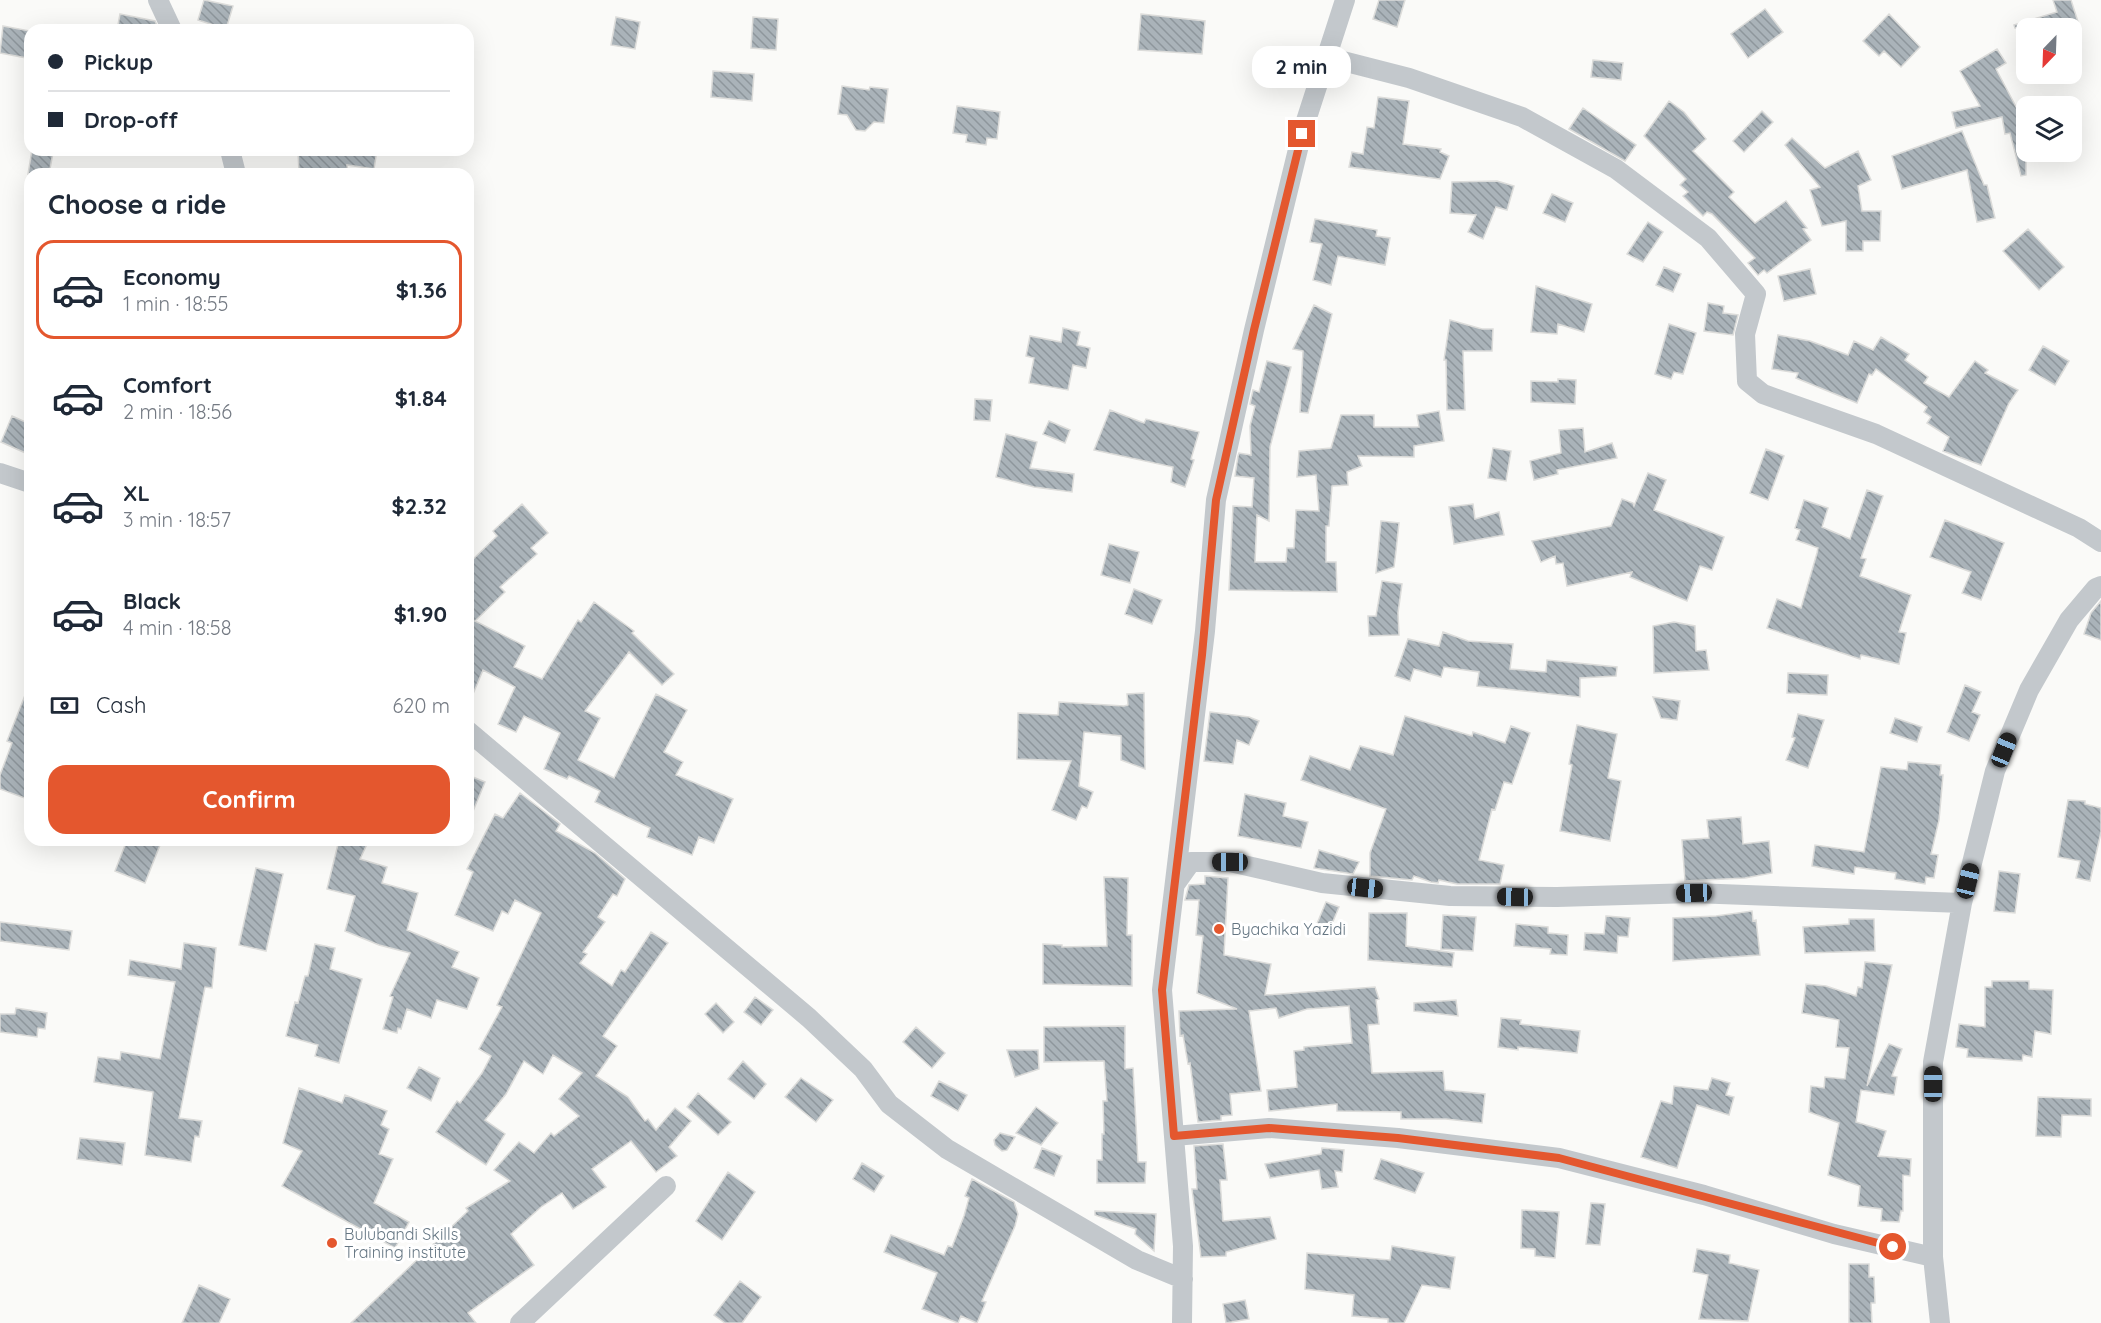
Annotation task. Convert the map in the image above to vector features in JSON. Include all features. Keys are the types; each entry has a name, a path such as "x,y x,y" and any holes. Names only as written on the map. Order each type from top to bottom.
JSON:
{"street":[{"path":"158,0 169,24"},
{"path":"1182,1323 1183,1246 1162,990 1202,655 1216,500 1254,330 1302,134 1345,0"},
{"path":"1327,57 1409,78 1522,117 1616,169 1708,238 1756,294 1745,334 1747,381 1763,394 1876,434 2079,528 2101,542"},
{"path":"0,473 24,481"},
{"path":"1940,1323 1933,1257 1933,1062 1962,903 1995,771 2029,690 2069,620 2096,588 2101,586"},
{"path":"474,736 809,1018 863,1069 889,1104 947,1149 1137,1260 1182,1279"},
{"path":"1174,886 1191,862 1230,862 1322,884 1450,896 1557,897 1694,893 1962,903"},
{"path":"1174,1136 1269,1128 1398,1138 1559,1158 1704,1195 1834,1234 1933,1257"},
{"path":"520,1323 666,1186"}],"building":[{"path":"204,0 233,6 228,24 210,24 198,20"},
{"path":"1379,0 1405,0 1397,27 1373,19"},
{"path":"2053,0 2071,0 2077,18 2037,18 2057,12"},
{"path":"1765,9 1783,32 1748,58 1731,34"},
{"path":"120,14 155,21 156,24 118,24"},
{"path":"1141,14 1205,21 1202,54 1138,50"},
{"path":"1889,14 1920,47 1901,67 1884,51 1879,56 1863,41"},
{"path":"616,17 640,22 635,49 611,45"},
{"path":"753,17 778,19 776,50 751,48"},
{"path":"3,26 24,30 24,57 0,53"},
{"path":"1997,49 2006,63 1996,69 2016,107 2016,156 2010,133 2005,134 2002,117 1956,128 1952,112 1980,106 1960,71"},
{"path":"1593,60 1623,63 1621,80 1591,77"},
{"path":"713,71 754,74 752,101 711,97"},
{"path":"842,86 869,90 870,87 888,89 884,123 874,122 865,131 856,130 847,115 838,114"},
{"path":"1378,97 1409,101 1403,144 1441,149 1440,152 1449,156 1440,179 1349,167 1352,152 1363,154 1367,127 1374,128"},
{"path":"1669,101 1684,112 1706,139 1693,151 1734,192 1729,197 1755,223 1786,201 1807,228 1803,229 1811,240 1767,273 1764,270 1758,275 1748,263 1755,258 1712,214 1707,212 1703,216 1683,196 1688,192 1680,185 1686,179 1644,136"},
{"path":"957,106 1000,112 997,139 987,138 986,145 966,142 967,135 953,133"},
{"path":"1583,108 1636,145 1625,161 1569,129"},
{"path":"1762,111 1773,122 1744,152 1733,141"},
{"path":"1962,131 1984,185 1987,185 1995,218 1977,222 1967,170 1902,189 1892,156"},
{"path":"1792,138 1825,168 1858,151 1871,180 1858,186 1862,211 1881,211 1880,241 1863,241 1863,251 1846,251 1846,221 1822,226 1810,190 1820,187 1785,145"},
{"path":"31,156 52,156 50,168 29,168"},
{"path":"298,156 376,156 374,168 347,165 347,168 299,168"},
{"path":"2017,162 2026,162 2026,175 2021,176"},
{"path":"1497,181 1514,186 1507,210 1496,207 1483,239 1468,232 1476,215 1450,213 1452,182"},
{"path":"1552,194 1573,203 1565,222 1543,213"},
{"path":"1315,219 1377,230 1376,236 1390,238 1385,265 1338,256 1331,285 1313,280 1322,244 1310,242"},
{"path":"1648,222 1663,232 1643,262 1627,254"},
{"path":"2028,229 2064,267 2039,290 2003,251"},
{"path":"1664,267 1681,274 1673,292 1656,285"},
{"path":"1810,269 1816,294 1784,301 1778,276"},
{"path":"1536,286 1592,304 1584,332 1558,324 1557,334 1531,332"},
{"path":"1708,303 1724,306 1723,313 1738,315 1733,335 1704,331"},
{"path":"1314,305 1332,314 1308,413 1300,412 1303,351 1293,349"},
{"path":"1450,320 1482,329 1493,329 1492,351 1463,351 1465,410 1447,410 1446,360 1444,360"},
{"path":"1669,324 1696,333 1683,374 1674,372 1671,379 1655,374"},
{"path":"1063,328 1080,332 1077,345 1090,348 1086,368 1073,365 1068,390 1029,383 1034,358 1026,356 1030,336 1061,342"},
{"path":"1778,335 1810,341 1848,355 1854,341 1873,350 1881,337 1909,354 1905,360 1928,377 1924,383 1949,397 1975,361 1988,370 1985,373 2018,390 2009,403 1981,465 1943,451 1949,437 1927,423 1931,417 1924,412 1927,407 1876,369 1872,375 1869,374 1857,403 1796,378 1798,373 1772,369"},
{"path":"2043,346 2069,361 2055,385 2029,370"},
{"path":"1267,361 1291,367 1270,447 1269,521 1257,515 1255,562 1286,562 1287,548 1294,548 1296,510 1319,511 1316,475 1297,477 1299,451 1331,448 1341,415 1374,415 1374,427 1419,427 1417,415 1439,411 1444,441 1414,446 1414,457 1358,456 1362,466 1347,472 1348,485 1332,486 1329,526 1326,526 1326,562 1336,562 1337,592 1229,590 1233,506 1252,507 1254,478 1235,476 1238,456 1239,453 1251,455 1250,426 1255,406 1250,404 1253,390 1259,392"},
{"path":"1558,379 1576,380 1575,404 1531,402 1531,381 1558,382"},
{"path":"975,399 992,400 990,421 974,420"},
{"path":"1110,410 1144,423 1146,419 1199,432 1191,459 1194,460 1185,487 1171,482 1173,467 1094,450"},
{"path":"12,416 24,421 24,452 1,442"},
{"path":"1049,421 1070,430 1065,443 1043,434"},
{"path":"1583,428 1585,452 1612,443 1617,458 1557,470 1558,474 1534,480 1530,461 1561,453 1559,430"},
{"path":"1006,434 1037,442 1030,468 1074,474 1072,492 1034,487 996,477"},
{"path":"1493,448 1511,451 1506,481 1488,478"},
{"path":"1766,449 1784,456 1768,500 1750,493"},
{"path":"1648,473 1666,480 1654,510 1724,537 1712,570 1700,566 1687,601 1630,577 1632,572 1567,586 1563,563 1556,564 1555,556 1541,562 1532,541 1611,526 1622,499 1633,503 1634,506"},
{"path":"1867,490 1883,496 1861,558 1866,559 1860,576 1911,595 1899,632 1906,633 1899,664 1861,655 1860,659 1767,628 1777,599 1801,608 1817,553 1818,548 1796,540 1800,530 1795,528 1804,500 1828,508 1822,527 1850,539"},
{"path":"522,504 548,533 531,548 537,554 500,587 505,592 475,621 525,646 514,667 542,679 578,620 581,622 594,602 634,631 632,633 674,674 662,685 629,652 585,711 600,718 578,760 614,778 656,694 687,710 664,752 683,762 676,775 733,799 714,843 699,837 692,855 647,837 650,828 595,802 600,791 569,776 567,779 544,769 560,733 524,716 516,732 498,724 515,687 483,670 474,692 474,558 497,536 493,531"},
{"path":"1473,504 1475,519 1499,512 1504,535 1454,544 1449,507"},
{"path":"1945,520 2004,543 1981,600 1962,593 1971,572 1930,557"},
{"path":"1381,521 1399,523 1394,567 1376,573"},
{"path":"1109,544 1139,552 1130,583 1101,575"},
{"path":"1382,581 1402,584 1398,613 1399,635 1369,636 1368,616 1376,616"},
{"path":"1134,589 1162,600 1152,624 1125,614"},
{"path":"2101,601 2101,640 2084,634 2091,613"},
{"path":"1674,622 1695,626 1696,651 1706,650 1709,670 1654,673 1653,626"},
{"path":"1443,632 1468,641 1513,644 1510,669 1546,672 1547,660 1617,667 1616,676 1580,678 1580,697 1477,686 1479,672 1444,667 1441,677 1414,669 1410,681 1395,676 1408,639 1439,646"},
{"path":"1788,673 1828,675 1827,695 1787,693"},
{"path":"1965,685 1981,692 1972,712 1980,715 1969,741 1947,732"},
{"path":"1144,693 1145,769 1121,760 1121,736 1084,732 1079,786 1093,792 1087,808 1082,806 1076,820 1052,810 1071,761 1017,759 1018,713 1058,715 1059,702 1124,706 1128,705 1127,694"},
{"path":"1653,697 1680,701 1677,720 1661,718"},
{"path":"24,698 24,798 0,789 0,775 12,743 7,741"},
{"path":"1210,712 1249,717 1259,721 1249,745 1237,740 1233,764 1204,761"},
{"path":"1798,714 1824,720 1808,768 1786,760 1795,738 1792,737"},
{"path":"1405,716 1472,736 1473,732 1505,743 1511,726 1530,733 1512,784 1504,782 1495,810 1492,809 1479,860 1504,865 1500,884 1457,884 1439,880 1438,883 1414,876 1412,880 1370,876 1370,853 1386,809 1301,780 1310,756 1350,770 1360,746 1393,755"},
{"path":"1895,718 1922,727 1917,742 1890,733"},
{"path":"1577,725 1617,734 1608,778 1621,781 1610,841 1560,831"},
{"path":"1908,762 1941,765 1940,775 1943,775 1939,820 1931,854 1938,855 1934,878 1926,877 1925,884 1895,879 1896,873 1855,867 1854,874 1812,866 1815,845 1864,852 1881,767 1907,770"},
{"path":"474,777 485,782 474,809"},
{"path":"520,793 560,824 556,831 595,853 625,879 617,896 613,894 598,917 605,922 583,952 587,954 580,963 612,986 621,970 625,972 651,932 668,943 603,1036 617,1046 596,1076 628,1097 645,1121 648,1119 656,1130 675,1108 691,1121 669,1147 677,1156 656,1172 631,1141 592,1169 606,1187 573,1209 562,1193 541,1207 511,1234 534,1265 468,1313 476,1323 351,1323 468,1211 466,1208 510,1181 494,1170 519,1142 534,1153 551,1133 554,1136 579,1116 559,1099 582,1073 553,1055 543,1074 524,1061 506,1094 485,1120 505,1134 486,1165 436,1132 457,1101 460,1103 482,1073 491,1056 479,1049 502,1007 497,1005 541,913 515,900 508,914 502,911 493,931 455,915 473,872 467,869 495,814 503,818"},
{"path":"1245,794 1286,803 1283,816 1308,822 1301,848 1238,836"},
{"path":"2068,800 2085,801 2085,804 2101,808 2101,832 2090,881 2076,878 2080,861 2058,857"},
{"path":"1741,817 1743,844 1769,841 1772,873 1745,878 1685,881 1682,840 1709,838 1707,820"},
{"path":"125,846 160,846 145,883 115,871"},
{"path":"338,846 366,846 360,859 387,867 382,883 418,893 407,930 459,952 452,967 479,978 467,1009 437,1000 431,1018 407,1009 401,1029 398,1028 397,1033 383,1029 393,997 390,996 410,953 379,945 345,931 355,896 327,889"},
{"path":"1319,850 1359,862 1353,874 1314,868"},
{"path":"256,868 283,874 266,951 239,945"},
{"path":"1999,871 2020,874 2015,913 1994,911"},
{"path":"1205,876 1228,878 1224,955 1271,964 1265,995 1375,987 1379,999 1376,1000 1379,1024 1368,1025 1372,1073 1443,1071 1445,1090 1485,1094 1482,1123 1446,1119 1401,1119 1401,1112 1337,1111 1337,1104 1269,1111 1267,1090 1297,1087 1294,1051 1304,1050 1304,1047 1352,1043 1349,1006 1307,1009 1279,1018 1276,1008 1249,1011 1261,1091 1230,1094 1232,1115 1221,1116 1221,1120 1198,1122 1190,1063 1188,1064 1183,1035 1180,1036 1179,1011 1237,1009 1197,993 1203,936 1196,935 1199,900 1185,900 1189,885 1205,884"},
{"path":"1104,877 1128,878 1127,935 1132,935 1132,986 1043,984 1043,944 1062,945 1062,947 1107,946"},
{"path":"1326,902 1339,907 1329,931 1316,926"},
{"path":"1752,911 1753,921 1756,920 1760,955 1673,961 1673,918 1716,916"},
{"path":"1369,913 1407,913 1406,946 1454,953 1452,967 1368,960"},
{"path":"1443,915 1476,917 1473,951 1441,949"},
{"path":"1606,916 1630,918 1628,937 1618,936 1617,953 1584,950 1585,933 1604,934"},
{"path":"1849,919 1874,919 1875,951 1805,953 1803,927 1849,924"},
{"path":"0,922 72,931 69,950 0,941"},
{"path":"1516,924 1548,927 1548,933 1568,935 1567,955 1550,954 1551,949 1514,946"},
{"path":"184,943 216,948 212,988 205,987 179,1118 202,1121 199,1137 195,1136 191,1162 145,1155 153,1092 94,1082 98,1057 120,1060 121,1052 160,1059 175,982 128,975 130,960 181,969"},
{"path":"315,944 335,948 330,969 362,979 339,1063 315,1056 318,1045 286,1036 295,1002 298,1003 305,976 308,976"},
{"path":"1865,962 1892,965 1867,1086 1889,1044 1902,1049 1892,1076 1897,1077 1894,1095 1861,1090 1856,1122 1886,1131 1878,1156 1911,1159 1910,1176 1903,1175 1903,1211 1901,1211 1899,1222 1881,1221 1882,1209 1858,1206 1860,1186 1828,1175 1839,1123 1809,1112 1811,1086 1824,1088 1825,1077 1845,1079 1849,1048 1836,1047 1839,1020 1802,1013 1806,984 1826,986 1856,996 1858,987 1862,988"},
{"path":"1992,981 2029,981 2029,989 2053,990 2051,1034 2035,1031 2032,1057 2023,1055 2022,1061 1967,1057 1968,1049 1956,1047 1959,1024 1985,1027 1985,987 1992,987"},
{"path":"755,997 773,1010 761,1025 744,1012"},
{"path":"1456,1000 1458,1016 1414,1011 1414,1003"},
{"path":"716,1003 734,1022 723,1033 705,1014"},
{"path":"16,1008 47,1013 45,1029 38,1028 37,1037 0,1032 0,1014 15,1014"},
{"path":"1501,1018 1521,1020 1520,1024 1580,1031 1577,1053 1498,1047"},
{"path":"1125,1026 1125,1069 1133,1068 1138,1162 1146,1162 1145,1183 1097,1183 1097,1160 1102,1160 1102,1134 1104,1134 1103,1101 1107,1101 1104,1061 1044,1062 1044,1027"},
{"path":"916,1027 945,1053 932,1068 903,1042"},
{"path":"1007,1050 1038,1050 1039,1069 1015,1077"},
{"path":"743,1061 766,1084 754,1099 728,1079"},
{"path":"419,1067 440,1078 431,1101 407,1088"},
{"path":"801,1078 833,1100 816,1122 785,1097"},
{"path":"1712,1078 1730,1083 1726,1095 1734,1097 1729,1115 1697,1105 1677,1168 1641,1157 1661,1101 1672,1104 1674,1086 1708,1090"},
{"path":"939,1081 967,1095 958,1111 931,1096"},
{"path":"299,1088 342,1103 345,1095 387,1111 381,1125 389,1129 379,1154 393,1159 374,1203 409,1222 395,1248 282,1186 302,1151 283,1143"},
{"path":"698,1093 731,1122 718,1135 687,1107"},
{"path":"2038,1097 2091,1099 2091,1116 2062,1115 2061,1137 2036,1136"},
{"path":"1036,1107 1058,1123 1041,1145 1016,1133"},
{"path":"1000,1133 1015,1137 1007,1150 1002,1151 995,1145 994,1140"},
{"path":"80,1138 125,1143 122,1165 77,1159"},
{"path":"1223,1144 1227,1180 1220,1180 1223,1221 1270,1217 1276,1239 1226,1252 1226,1256 1201,1257 1192,1189 1197,1189 1194,1146"},
{"path":"1042,1148 1062,1156 1054,1176 1034,1168"},
{"path":"1322,1148 1344,1150 1342,1172 1335,1171 1338,1187 1322,1189 1319,1170 1270,1178 1265,1164 1321,1154"},
{"path":"1381,1159 1424,1173 1415,1193 1374,1179"},
{"path":"862,1163 884,1176 874,1192 853,1179"},
{"path":"728,1172 755,1192 722,1240 696,1221"},
{"path":"972,1179 1014,1202 1018,1214 1015,1226 982,1301 986,1302 977,1323 961,1316 958,1323 922,1309 937,1273 884,1252 891,1235 944,1255 948,1246 952,1247 964,1216 969,1198 965,1196"},
{"path":"1591,1203 1605,1204 1600,1245 1586,1244"},
{"path":"1522,1210 1559,1212 1555,1258 1535,1256 1535,1249 1521,1248"},
{"path":"1095,1211 1156,1214 1154,1251 1135,1234 1136,1229 1095,1215"},
{"path":"1392,1246 1455,1257 1450,1289 1422,1285 1404,1323 1388,1323 1388,1319 1352,1316 1354,1295 1305,1289 1307,1253 1390,1260"},
{"path":"1697,1249 1730,1255 1729,1263 1759,1270 1748,1321 1699,1319 1708,1275 1693,1272"},
{"path":"1849,1264 1869,1264 1869,1277 1874,1277 1875,1303 1871,1303 1872,1323 1849,1323"},
{"path":"740,1281 761,1297 742,1323 725,1323 714,1315"},
{"path":"199,1285 230,1299 219,1323 182,1323"},
{"path":"1245,1300 1249,1319 1226,1323 1223,1304"}],"place":[{"name":"Byachika Yazidi","path":"1219,929"},
{"name":"Bulubandi Skills Training institute","path":"332,1243"}],"route":[{"path":"1302,134 1254,330 1216,500 1202,655 1162,990 1174,1136 1269,1128 1398,1138 1559,1158 1704,1195 1834,1234 1893,1247"}]}
